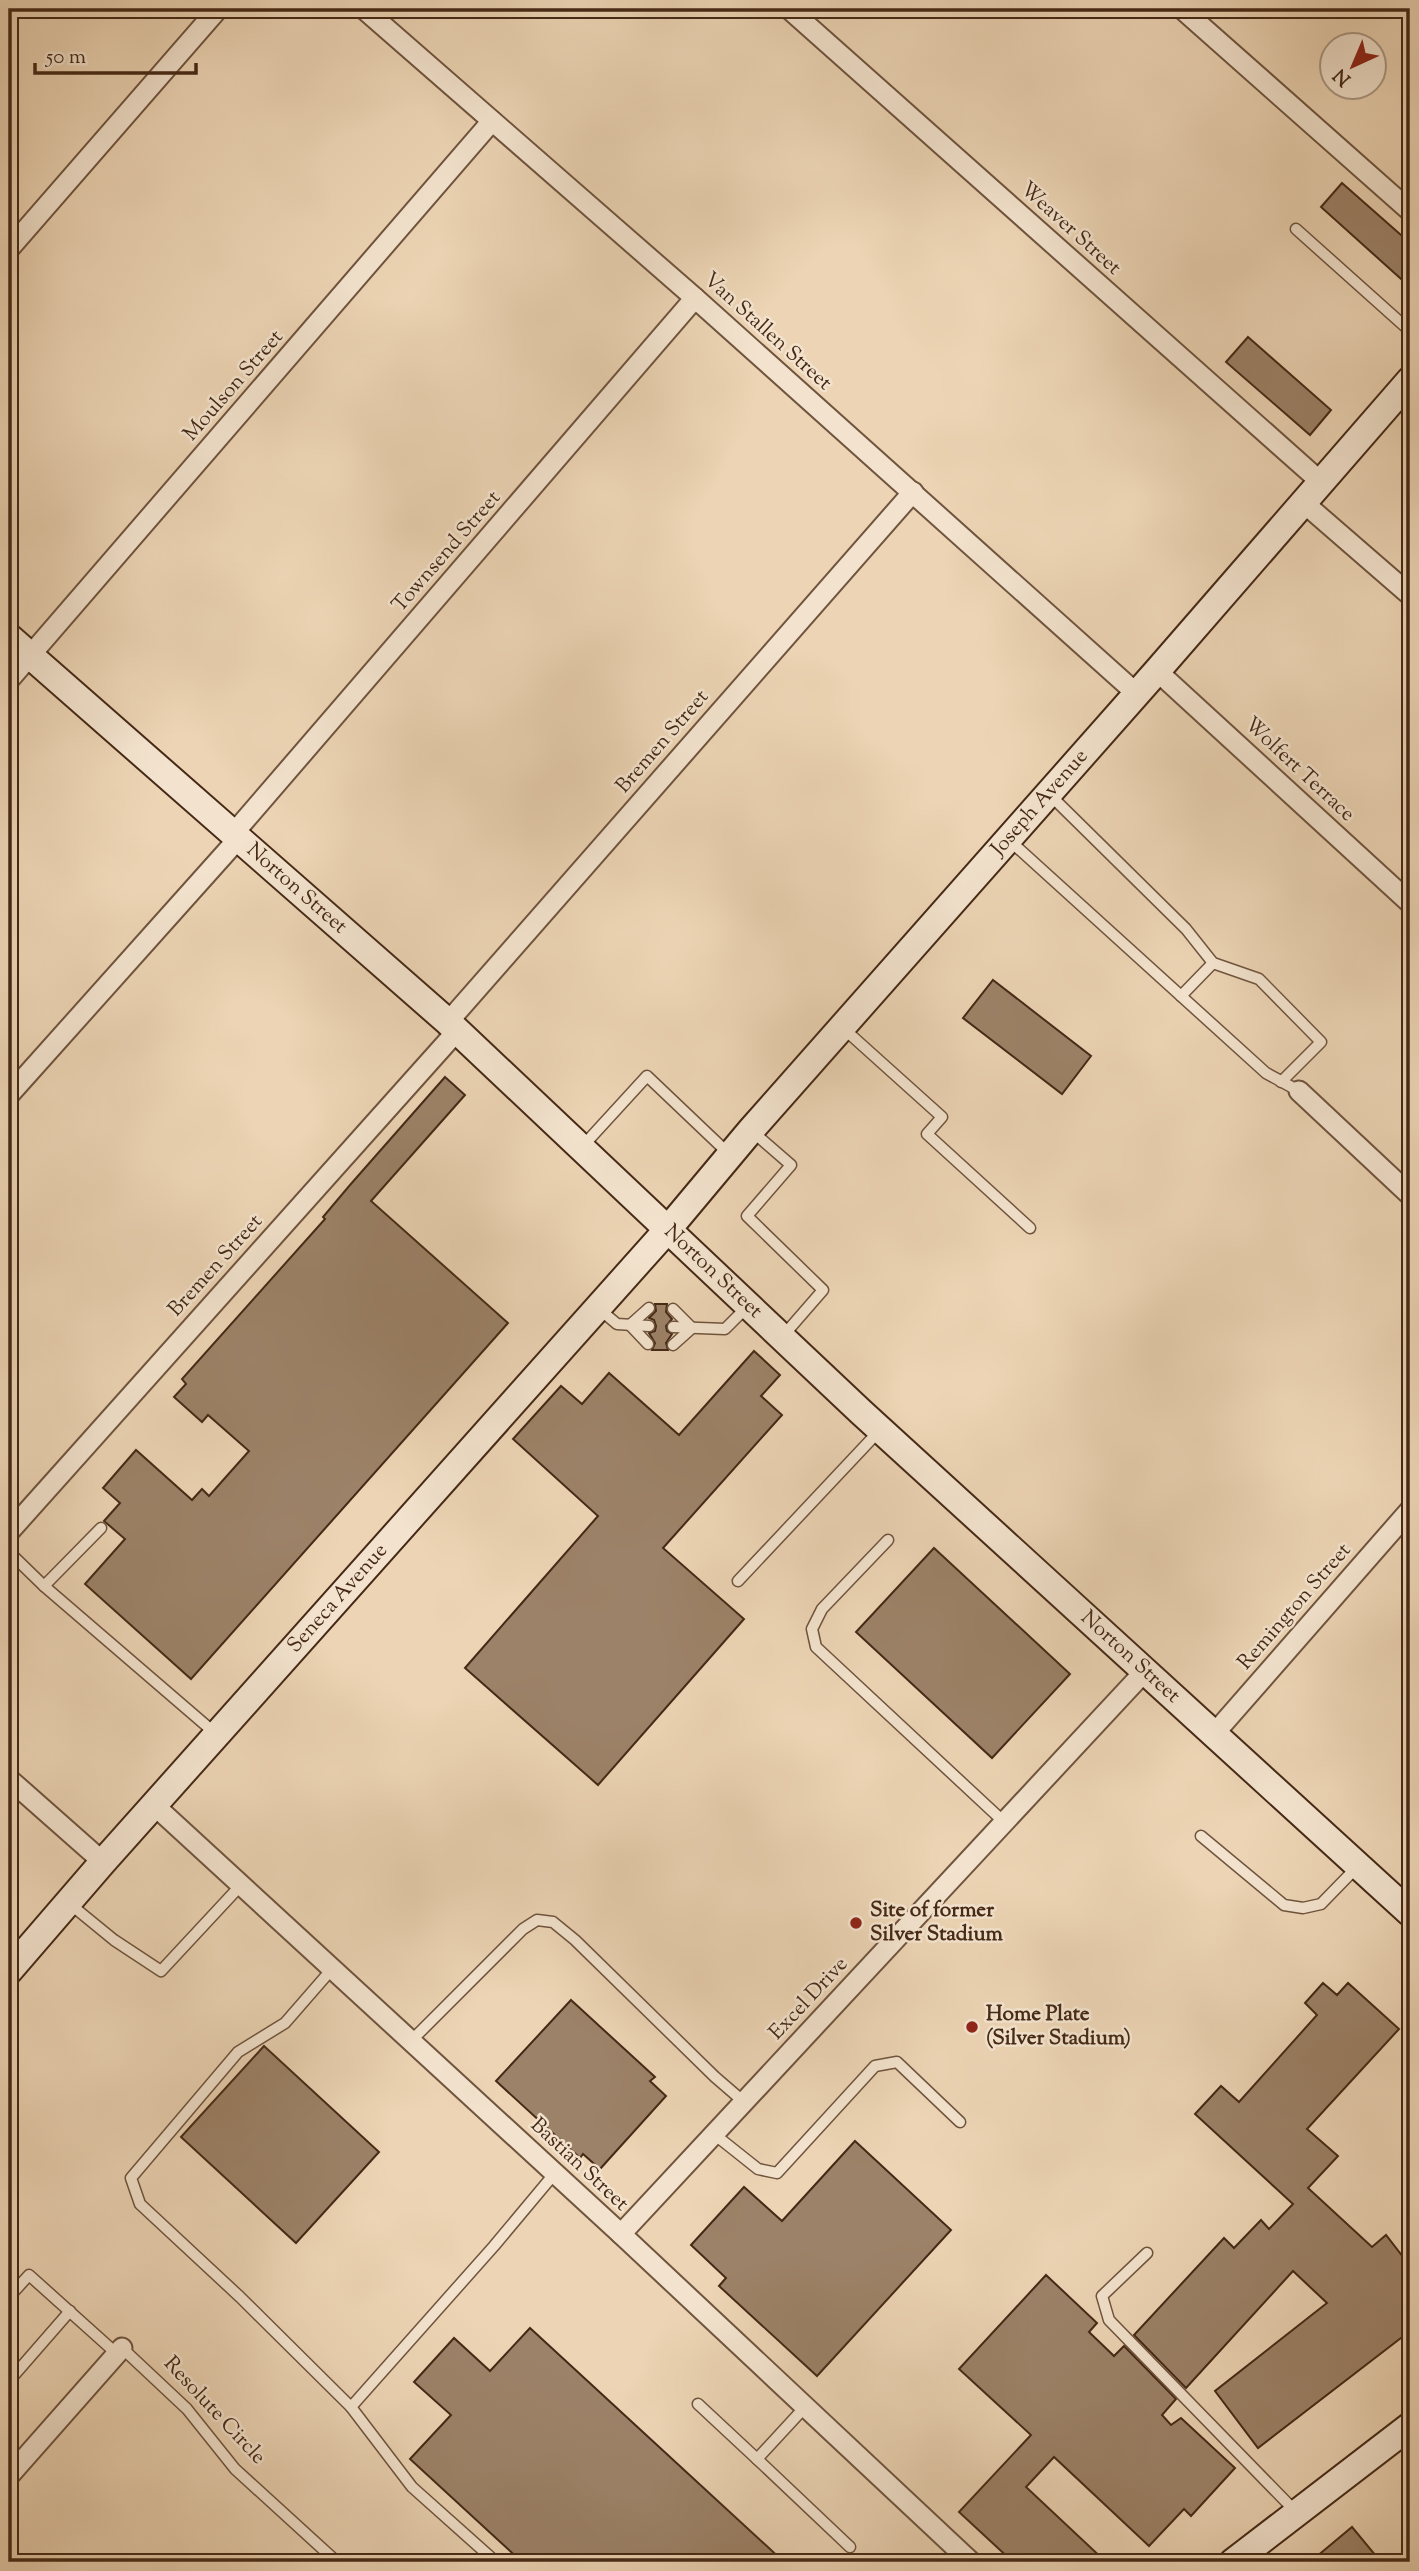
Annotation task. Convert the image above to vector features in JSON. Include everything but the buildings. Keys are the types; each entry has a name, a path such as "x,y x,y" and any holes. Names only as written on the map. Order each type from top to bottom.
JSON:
{"main road":[{"name":"Joseph Avenue","path":"669,1228 751,1130 1410,380"},
{"name":"Norton Street","path":"9,637 452,1026 881,1429 1410,1913"},
{"name":"Seneca Avenue","path":"9,1971 216,1734 669,1228"},
{"path":"1233,2562 1410,2426"}],"street":[{"path":"9,248 218,9"},
{"name":"Van Stallen Street","path":"364,9 695,298 1136,694"},
{"name":"Weaver Street","path":"789,9 1322,483"},
{"path":"1182,9 1410,211"},
{"name":"Moulson Street","path":"9,680 492,121"},
{"name":"Townsend Street","path":"9,1096 236,836 695,298"},
{"name":"Bremen Street","path":"9,1532 452,1026 913,492"},
{"path":"1304,503 1410,595"},
{"name":"Wolfert Terrace","path":"1157,671 1410,903"},
{"path":"1290,1087 1410,1195"},
{"name":"Remington Street","path":"1214,1734 1410,1510"},
{"name":"Excel Drive","path":"621,2234 1145,1671"},
{"path":"9,1779 103,1862"},
{"name":"Bastian Street","path":"154,1805 621,2234 971,2562"},
{"path":"9,2476 119,2351"}],"lane":[{"path":"1296,229 1410,331"},
{"path":"1008,840 1266,1073 1290,1087 1321,1042 1259,979 1213,963 1186,929 1049,793"},
{"path":"1181,996 1213,963"},
{"path":"842,1027 942,1117 927,1134 1030,1228"},
{"path":"582,1147 647,1076 730,1155"},
{"path":"751,1130 791,1165 747,1216 823,1290 782,1337"},
{"path":"673,1327 725,1329 749,1305"},
{"path":"598,1307 617,1324 649,1326"},
{"path":"630,1325 649,1308"},
{"path":"673,1309 692,1328"},
{"path":"630,1325 648,1344"},
{"path":"673,1345 692,1328"},
{"path":"738,1581 881,1429"},
{"path":"44,1586 101,1528"},
{"path":"888,1539 822,1609 812,1629 816,1647 1004,1822"},
{"path":"9,1552 44,1586 216,1734"},
{"path":"1201,1836 1284,1905 1303,1908 1321,1904 1358,1865"},
{"path":"67,1903 114,1940 160,1971 241,1885"},
{"path":"411,2041 523,1930 537,1920 553,1922 744,2102"},
{"path":"332,1969 285,2023 238,2052 131,2178 141,2204 351,2407 412,2487 496,2562"},
{"path":"714,2134 758,2169 778,2174 875,2066 897,2062 960,2122"},
{"path":"351,2407 555,2174"},
{"path":"1147,2253 1102,2297 1109,2320 1297,2513"},
{"name":"Resolute Circle","path":"9,2297 29,2274 187,2409 235,2469 337,2562"},
{"path":"9,2381 70,2311"},
{"path":"698,2404 850,2547"},
{"path":"757,2459 805,2407"}],"place":[{"name":"Site of former Silver Stadium","path":"856,1923"},
{"name":"Home Plate (Silver Stadium)","path":"972,2027"}]}
